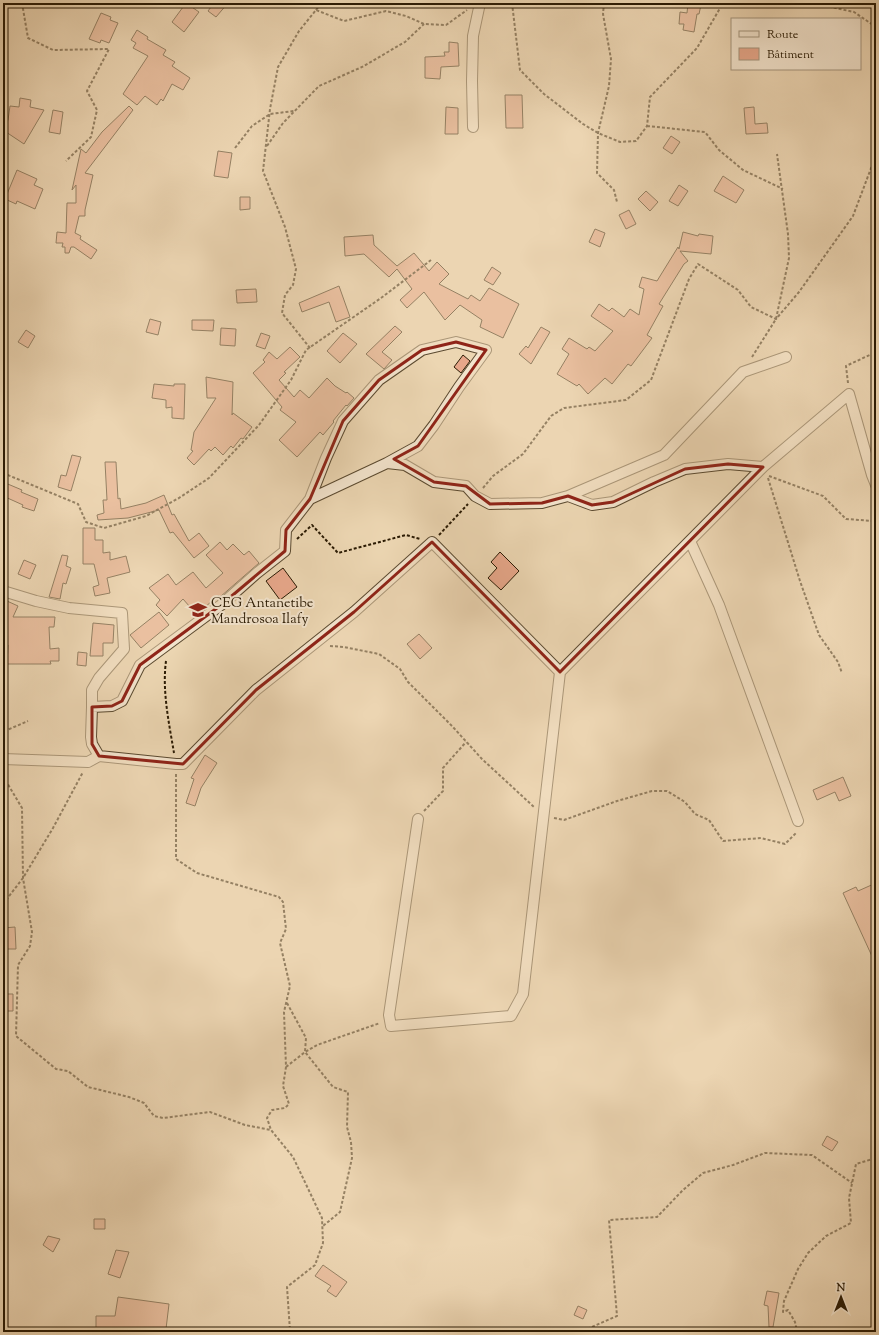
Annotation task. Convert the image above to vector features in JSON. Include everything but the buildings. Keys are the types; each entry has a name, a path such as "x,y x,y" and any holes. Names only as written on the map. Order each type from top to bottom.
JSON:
{"street":[{"path":"473,127 473,36 480,3"},
{"path":"92,707 112,706 122,701 140,665 221,605 256,573 284,551 286,530 310,499 326,458 343,421 380,380 422,350 456,342 486,350 418,446 387,463 310,499"},
{"path":"387,463 405,465 434,482 466,486 475,496 490,504 542,503 568,496 664,455 743,372 786,357"},
{"path":"418,819 388,1015 391,1026 511,1016 523,994 560,672 763,467 849,394 876,485"},
{"path":"568,496 592,505 613,502 685,469 728,464 763,467"},
{"path":"690,541 719,605 798,821"},
{"path":"3,759 88,762 99,756 183,764 256,690 354,612 432,542 560,672"},
{"path":"3,591 36,601 69,608 122,614 124,650 99,678 92,690 91,737 92,744 99,756"}],"path":[{"path":"22,3 28,38 53,50 109,49 87,91 96,110 91,137 66,161"},
{"path":"310,348 282,313 286,294 293,285 296,269 285,228 263,171 270,114 278,67 299,32 321,3"},
{"path":"512,3 520,70 544,94 583,124 598,133 620,142 636,141 647,126 650,97 697,48 723,3"},
{"path":"604,3 603,14 611,59 609,86 598,133 597,173 614,190 617,202"},
{"path":"825,3 831,7 854,12 876,27"},
{"path":"316,10 344,20 386,11 406,16 424,24 446,25 470,7"},
{"path":"266,147 283,123 319,86 362,67 405,42 424,24"},
{"path":"235,148 252,126 270,114 295,111"},
{"path":"647,126 705,132 719,150 743,170 783,189"},
{"path":"776,319 789,258 783,189 777,154"},
{"path":"743,372 776,319 798,292 852,216 876,155"},
{"path":"3,473 78,504 86,522 104,528 146,516 179,498 209,478 259,425 291,380 306,350 381,298 431,260"},
{"path":"284,551 312,525 338,553 406,535 432,542 493,476 523,454 551,416 564,408 626,400 651,380 689,279 698,264 738,290 751,307 776,319"},
{"path":"849,394 846,366 876,352"},
{"path":"842,673 838,662 819,635 800,581 767,475 823,496 846,520 876,519"},
{"path":"168,644 164,672 168,717 176,764 176,859 197,873 279,897 283,902 286,929 280,943 290,986 284,1012 286,1067 283,1086 289,1104 286,1108 272,1110 267,1118 271,1130 293,1157 322,1218 323,1243 315,1265 287,1287 289,1332"},
{"path":"3,737 8,730 28,721"},
{"path":"418,819 444,791 443,768 466,742"},
{"path":"3,904 23,878 53,828 88,762"},
{"path":"3,776 22,808 23,878 32,932 30,946 18,966 16,1036 56,1069 68,1071 88,1087 129,1097 144,1103 154,1116 163,1118 210,1112 245,1125 271,1130"},
{"path":"286,1002 306,1038 305,1052 333,1087 348,1092 347,1127 351,1142 352,1158 340,1212 322,1226"},
{"path":"286,1067 305,1052 317,1045 381,1023 388,1015"},
{"path":"558,1332 575,1328 587,1329 617,1316 609,1220 658,1216 683,1190 703,1174 765,1153 812,1155 852,1183"},
{"path":"799,1332 797,1331 795,1322 788,1310 783,1312 784,1301 798,1269 808,1253 826,1236 851,1223 849,1198 856,1164 876,1158"}],"highlighted area":[{"path":"456,342 486,350 418,446 394,459 434,482 466,486 490,504 542,503 568,496 592,505 613,502 685,469 728,464 763,467 560,672 432,542 354,612 256,690 183,764 99,756 92,744 92,707 112,706 122,701 140,665 221,605 285,551 286,530 310,499 343,421 379,380 422,350"}],"place":[{"name":"CEG Antanetibe Mandrosoa Ilafy","path":"198,610"}]}
